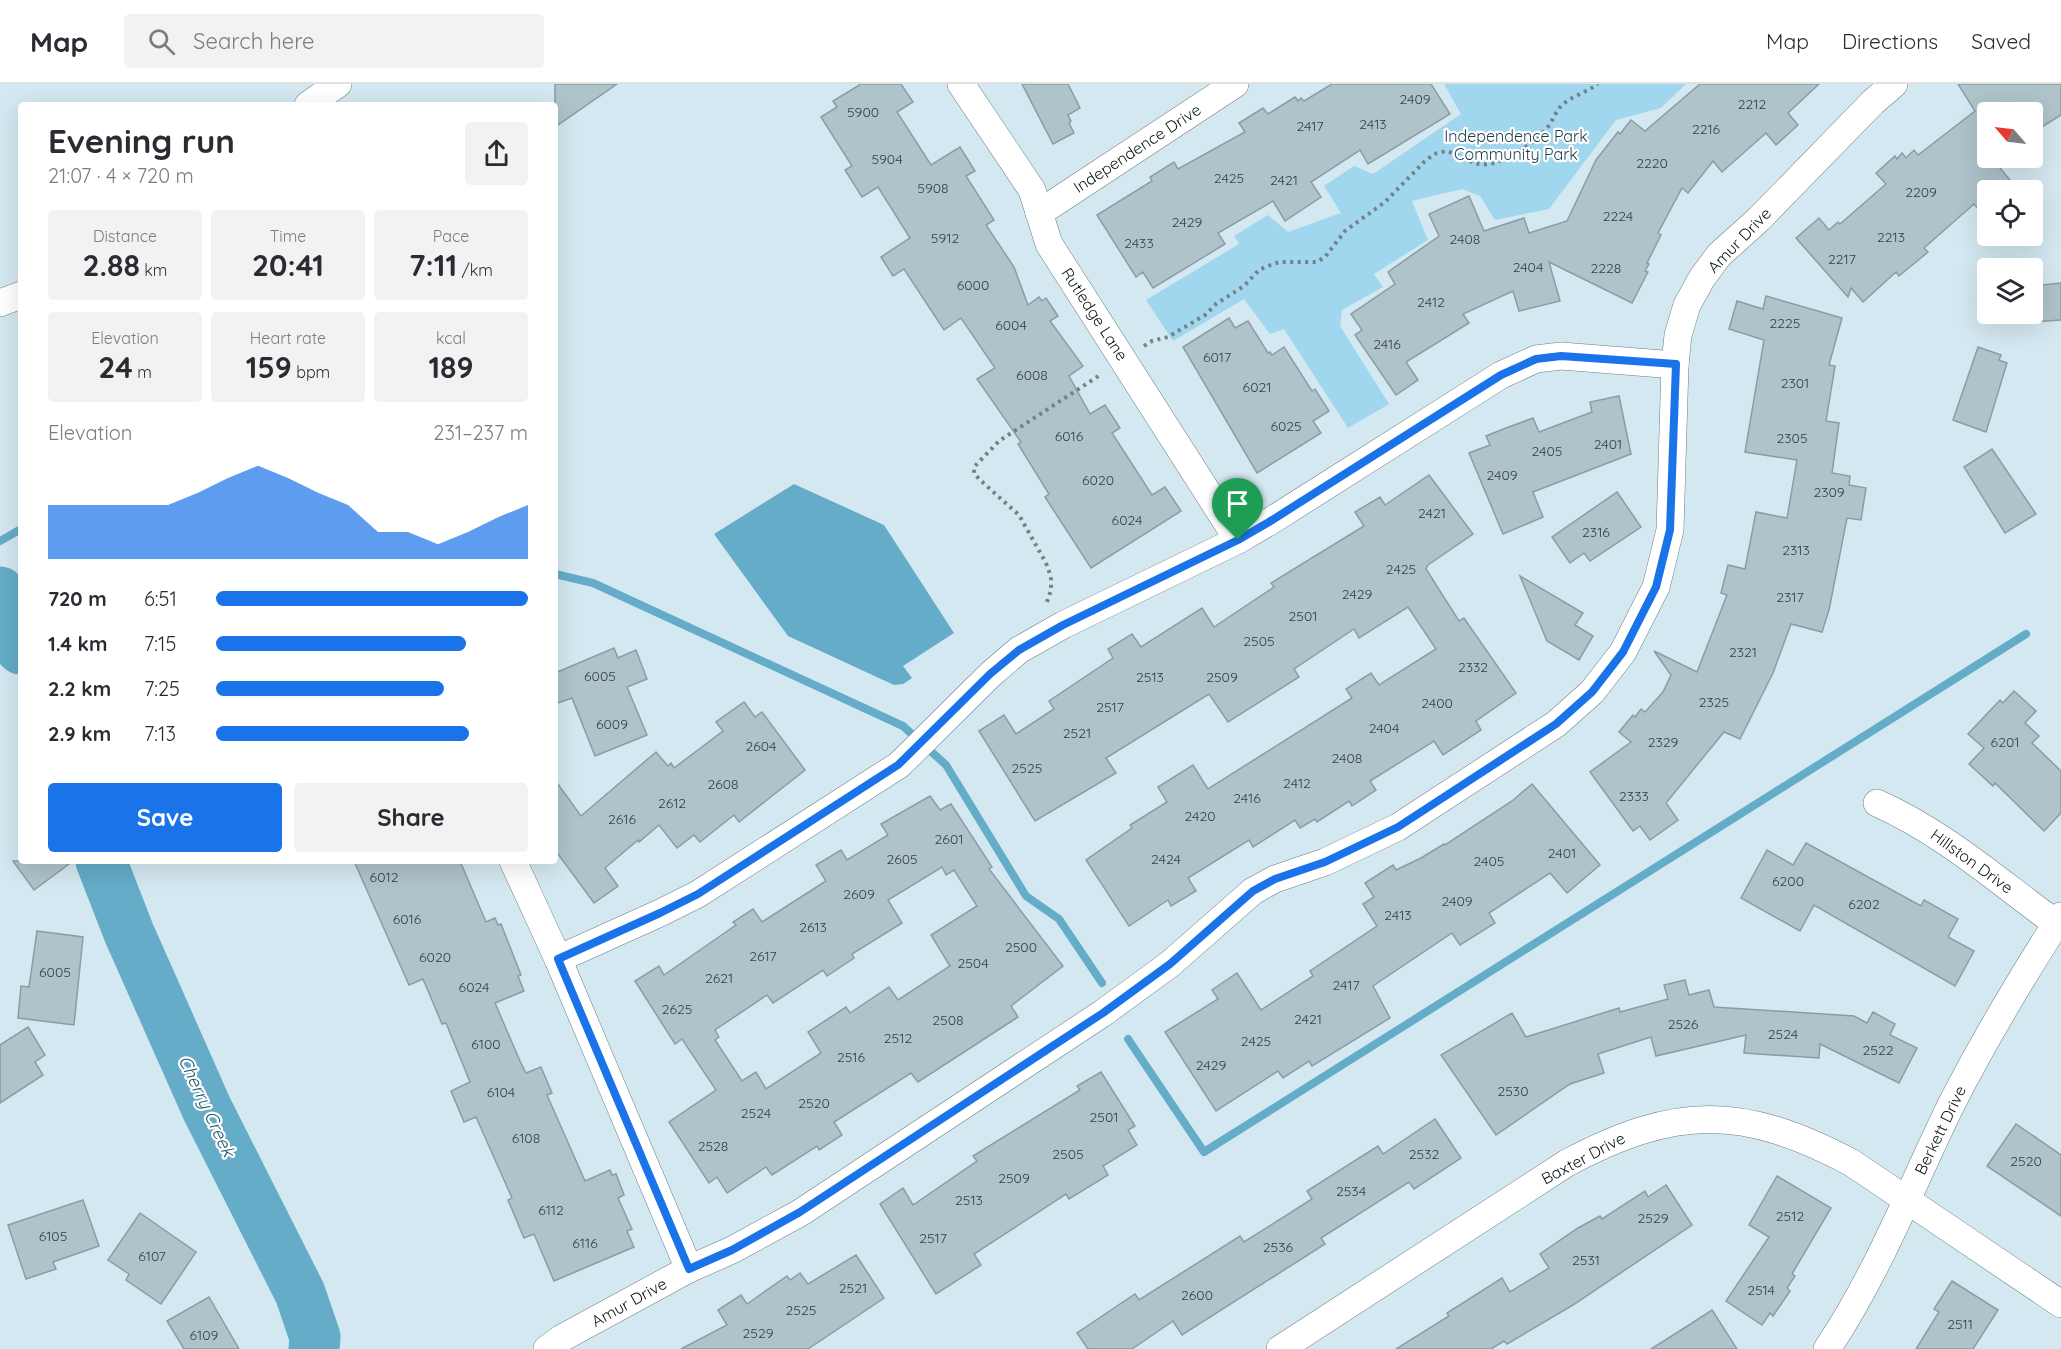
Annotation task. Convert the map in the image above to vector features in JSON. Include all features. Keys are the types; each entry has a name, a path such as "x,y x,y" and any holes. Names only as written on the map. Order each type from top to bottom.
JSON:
{"street":[{"path":"312,102 338,84"},
{"name":"Rutledge Lane","path":"961,84 1032,190 1049,244 1238,540"},
{"name":"Independence Drive","path":"1039,213 1235,84"},
{"name":"Amur Drive","path":"547,1349 562,1338 689,1269 732,1250 800,1212 1103,1013 1170,964 1253,891 1275,879 1325,862 1398,827 1556,724 1592,692 1623,652 1656,587 1670,530 1678,335 1687,306 1702,278 1719,255 1759,219 1873,102 1894,84"},
{"path":"0,303 18,296"},
{"path":"558,959 698,894 898,765 990,674 1019,650 1063,625 1238,540 1296,507 1501,375 1536,359 1561,356 1676,364"},
{"name":"Hillston Drive","path":"1877,803 1912,819 1945,839 2059,922"},
{"path":"514,864 558,959 689,1269"},
{"name":"Berkett Drive","path":"1827,1349 1863,1291 1952,1104 1992,1029 2059,922"},
{"name":"Baxter Drive","path":"1280,1349 1567,1163 1603,1144 1642,1129 1681,1120 1724,1119 1767,1127 1816,1144 1852,1163 2061,1304"}],"path":[{"path":"1143,346 1168,337 1205,315 1216,304 1244,286 1259,270 1278,262 1317,262 1325,257 1345,231 1385,202 1434,154 1446,151 1472,163 1489,164 1500,160 1531,144 1549,127 1564,104 1598,84"},
{"path":"1045,606 1051,590 1051,577 1046,563 1018,515 979,479 974,473 974,467 999,441 1104,373"}],"green space":[{"name":"Independence Park Community Park","path":"1444,84 1686,84 1661,108 1616,120 1549,209 1495,220 1480,196 1462,189 1412,201 1428,240 1374,274 1383,287 1342,310 1340,326 1389,404 1348,428 1284,329 1270,334 1244,299 1173,341 1146,300 1239,244 1234,236 1268,215 1288,232 1341,213 1324,186 1354,166 1373,174 1461,114"}],"shaded area":[{"path":"794,484 884,525 954,633 903,666 912,678 903,684 894,685 788,636 714,534"}],"building":[{"path":"555,84 617,84 558,125 558,102 555,102"},
{"path":"861,84 901,84 913,102 897,112 931,165 960,147 975,171 966,176 994,220 986,225 1014,267 1028,305 1039,297 1042,301 1046,298 1058,316 1050,321 1083,366 1069,376 1090,414 1105,405 1120,428 1112,433 1152,495 1165,487 1181,511 1091,568 1045,497 1049,494 1018,444 1021,442 977,379 995,368 961,318 944,330 904,269 893,276 881,257 910,238 878,187 862,197 845,170 852,166 821,117 837,107 833,101"},
{"path":"1022,84 1068,84 1080,108 1068,115 1074,133 1053,144"},
{"path":"1332,84 1431,84 1450,114 1368,164 1360,150 1311,182 1321,197 1285,221 1273,201 1218,233 1225,244 1153,288 1143,272 1136,277 1097,215 1152,181 1150,177 1174,162 1178,169 1245,132 1239,123 1263,108 1268,114 1295,97 1298,101 1301,98 1304,101"},
{"path":"1700,84 1819,84 1788,113 1798,125 1776,145 1766,133 1722,172 1713,161 1688,193 1682,188 1658,233 1661,235 1647,263 1649,264 1645,271 1648,272 1632,303 1549,262 1560,301 1519,311 1513,291 1463,314 1469,323 1406,362 1418,380 1396,395 1355,335 1362,330 1351,314 1395,284 1388,272 1439,236 1429,214 1469,196 1484,231 1524,218 1529,233 1567,221 1596,160 1618,132 1620,134 1631,120 1645,131"},
{"path":"1958,84 2061,84 2061,115 2043,126 2043,102 1977,102 1977,168 2000,168 2010,180 1977,180 1977,208 1974,204 1924,248 1928,252 1899,276 1896,272 1863,302 1851,288 1848,297 1796,238 1819,218 1829,230 1838,222 1840,224 1886,184 1876,173 1895,156 1897,159 1902,153 1906,158 1914,150 1918,155 1975,111"},
{"path":"2061,283 2061,320 2043,321 2043,285"},
{"path":"1766,296 1842,318 1829,365 1835,366 1826,421 1839,423 1832,473 1850,476 1849,485 1866,488 1861,520 1847,518 1829,610 1822,632 1791,624 1773,673 1740,739 1724,732 1666,803 1678,820 1650,840 1640,826 1633,831 1590,772 1631,742 1619,732 1633,715 1635,717 1641,709 1645,712 1663,692 1671,675 1654,651 1697,672 1727,595 1721,593 1728,565 1745,569 1756,512 1787,518 1797,460 1745,452 1764,340 1729,329 1737,301 1763,309"},
{"path":"1229,318 1235,328 1248,321 1268,353 1272,355 1284,347 1312,391 1315,389 1329,411 1313,421 1321,433 1257,473 1183,347"},
{"path":"1978,347 2001,355 1999,360 2007,363 1986,432 1953,420"},
{"path":"1619,396 1631,454 1533,492 1543,517 1503,534 1469,453 1490,445 1486,436 1506,428 1533,418 1539,432 1592,412 1590,402"},
{"path":"1992,449 2036,514 2005,533 1964,467"},
{"path":"1429,475 1473,534 1428,565 1426,569 1459,621 1464,618 1516,693 1476,721 1481,730 1443,755 1434,741 1370,781 1376,790 1352,806 1349,801 1317,822 1315,819 1300,828 1295,820 1253,847 1249,840 1188,878 1196,891 1171,906 1168,900 1129,926 1086,860 1132,828 1130,825 1167,802 1158,787 1193,765 1208,789 1352,698 1346,689 1371,673 1379,685 1436,649 1408,607 1359,638 1354,629 1294,669 1299,677 1228,722 1209,694 1106,758 1116,773 1035,821 979,731 1004,715 1016,734 1054,709 1049,701 1113,658 1108,649 1132,634 1141,647 1202,608 1214,627 1274,587 1271,583 1364,526 1355,512 1380,497 1385,505"},
{"path":"1617,492 1641,527 1590,561 1584,553 1570,563 1552,537"},
{"path":"1520,576 1583,613 1575,625 1593,636 1579,660 1547,641"},
{"path":"614,648 618,658 636,650 647,679 627,687 647,735 595,756 572,698 558,703 558,672"},
{"path":"2014,691 2036,711 2025,723 2039,736 2032,743 2061,771 2061,813 2044,831 1995,783 1993,786 1969,764 1984,748 1968,734 2000,700 2003,703"},
{"path":"744,702 755,717 762,712 805,770 739,822 734,815 700,842 694,835 677,848 659,825 605,868 618,886 594,903 558,854 558,784 581,816 656,752 668,766 671,763 674,768 723,731 716,722"},
{"path":"1532,784 1600,865 1567,893 1550,873 1489,913 1495,923 1460,945 1452,933 1373,986 1390,1018 1312,1066 1309,1061 1283,1078 1278,1071 1216,1111 1165,1032 1218,999 1212,990 1237,973 1261,1010 1313,976 1310,971 1377,926 1363,904 1374,897 1365,883 1393,865 1396,870 1445,845 1512,801"},
{"path":"930,796 940,810 951,804 992,867 989,869 1063,966 1011,1006 1018,1017 918,1082 911,1073 834,1122 842,1135 819,1150 817,1146 772,1175 766,1167 727,1193 717,1177 709,1183 669,1122 716,1090 682,1039 675,1044 635,981 659,966 664,975 736,925 733,922 753,909 762,922 826,881 816,865 841,850 847,860 888,835 881,824","holes":["942,867 946,875 954,870 977,906 931,935 950,966 898,1000 889,987 850,1013 846,1007 808,1032 821,1053 766,1089 756,1072 742,1081 715,1040 719,1037 715,1030 767,995 773,1003 823,970 827,976 854,958 852,954 902,923 888,900"]},
{"path":"1806,843 1921,906 1924,900 1958,919 1948,937 1974,951 1955,986 1814,905 1800,931 1741,898 1767,850 1793,865"},
{"path":"13,861 18,861 18,864 69,864 34,890"},
{"path":"355,864 461,864 486,922 495,918 498,925 501,924 521,975 518,976 524,991 495,1003 520,1061 526,1073 541,1067 552,1093 547,1095 585,1181 610,1170 612,1175 616,1174 624,1195 618,1198 632,1229 627,1231 634,1247 554,1281 534,1234 524,1238 508,1200 512,1198 476,1117 464,1122 451,1091 470,1082 446,1023 442,1024 423,979 409,985"},
{"path":"37,931 83,937 74,1025 18,1018 21,986 29,987"},
{"path":"1685,980 1689,995 1709,990 1714,1007 1854,1016 1867,1023 1873,1012 1895,1024 1890,1035 1917,1048 1899,1083 1820,1044 1819,1058 1744,1053 1746,1035 1656,1056 1651,1037 1598,1054 1604,1073 1570,1084 1496,1135 1441,1055 1512,1013 1526,1037 1619,1008 1620,1012 1668,999 1664,985"},
{"path":"28,1027 45,1055 35,1062 43,1075 0,1103 0,1045"},
{"path":"1101,1072 1135,1126 1128,1130 1137,1145 1103,1166 1108,1175 1069,1199 1066,1194 974,1254 981,1265 936,1294 880,1204 903,1188 913,1205 977,1161 973,1156 1080,1090 1077,1086"},
{"path":"1435,1119 1461,1158 1414,1189 1409,1182 1321,1238 1325,1244 1182,1335 1173,1321 1132,1349 1088,1349 1077,1333 1135,1294 1139,1300 1240,1236 1244,1242 1312,1199 1307,1191 1378,1146 1383,1154"},
{"path":"2016,1124 2061,1155 2061,1216 1987,1166"},
{"path":"1777,1176 1831,1208 1792,1274 1795,1276 1787,1288 1790,1291 1773,1316 1770,1313 1762,1325 1726,1301 1769,1237 1749,1225"},
{"path":"1666,1185 1692,1225 1573,1305 1507,1344 1504,1341 1491,1349 1396,1349 1449,1316 1447,1313 1502,1278 1510,1292 1549,1268 1540,1254 1578,1228 1600,1216 1602,1219 1645,1191 1648,1197"},
{"path":"83,1200 99,1246 53,1262 56,1269 26,1279 8,1225"},
{"path":"140,1213 196,1252 161,1304 126,1280 129,1274 108,1260"},
{"path":"856,1255 884,1298 808,1349 681,1349 727,1325 718,1310 741,1295 747,1304 787,1276 790,1280 800,1273 808,1284"},
{"path":"1952,1281 1998,1310 1973,1349 1916,1349 1939,1312 1934,1309"},
{"path":"209,1297 239,1349 184,1349 167,1321"},
{"path":"1712,1310 1737,1349 1651,1349 1689,1325"}],"waterway":[{"path":"0,541 18,531"},
{"path":"558,575 593,583 903,726 946,765 1026,896 1059,919 1102,983"},
{"name":"Cherry Creek","path":"0,592 18,641"},
{"path":"1128,1039 1204,1152 2026,634"},
{"name":"Cherry Creek","path":"102,864 129,933 207,1109 300,1293 315,1337 314,1349"}],"route":[{"path":"1561,356 1676,364 1670,530 1656,587 1623,652 1592,692 1556,724 1398,827 1325,862 1275,879 1253,891 1170,964 1103,1013 800,1212 732,1250 689,1269 558,959 698,894 898,765 990,674 1019,650 1063,625 1238,540 1296,507 1501,375 1536,359 1561,356"}]}
